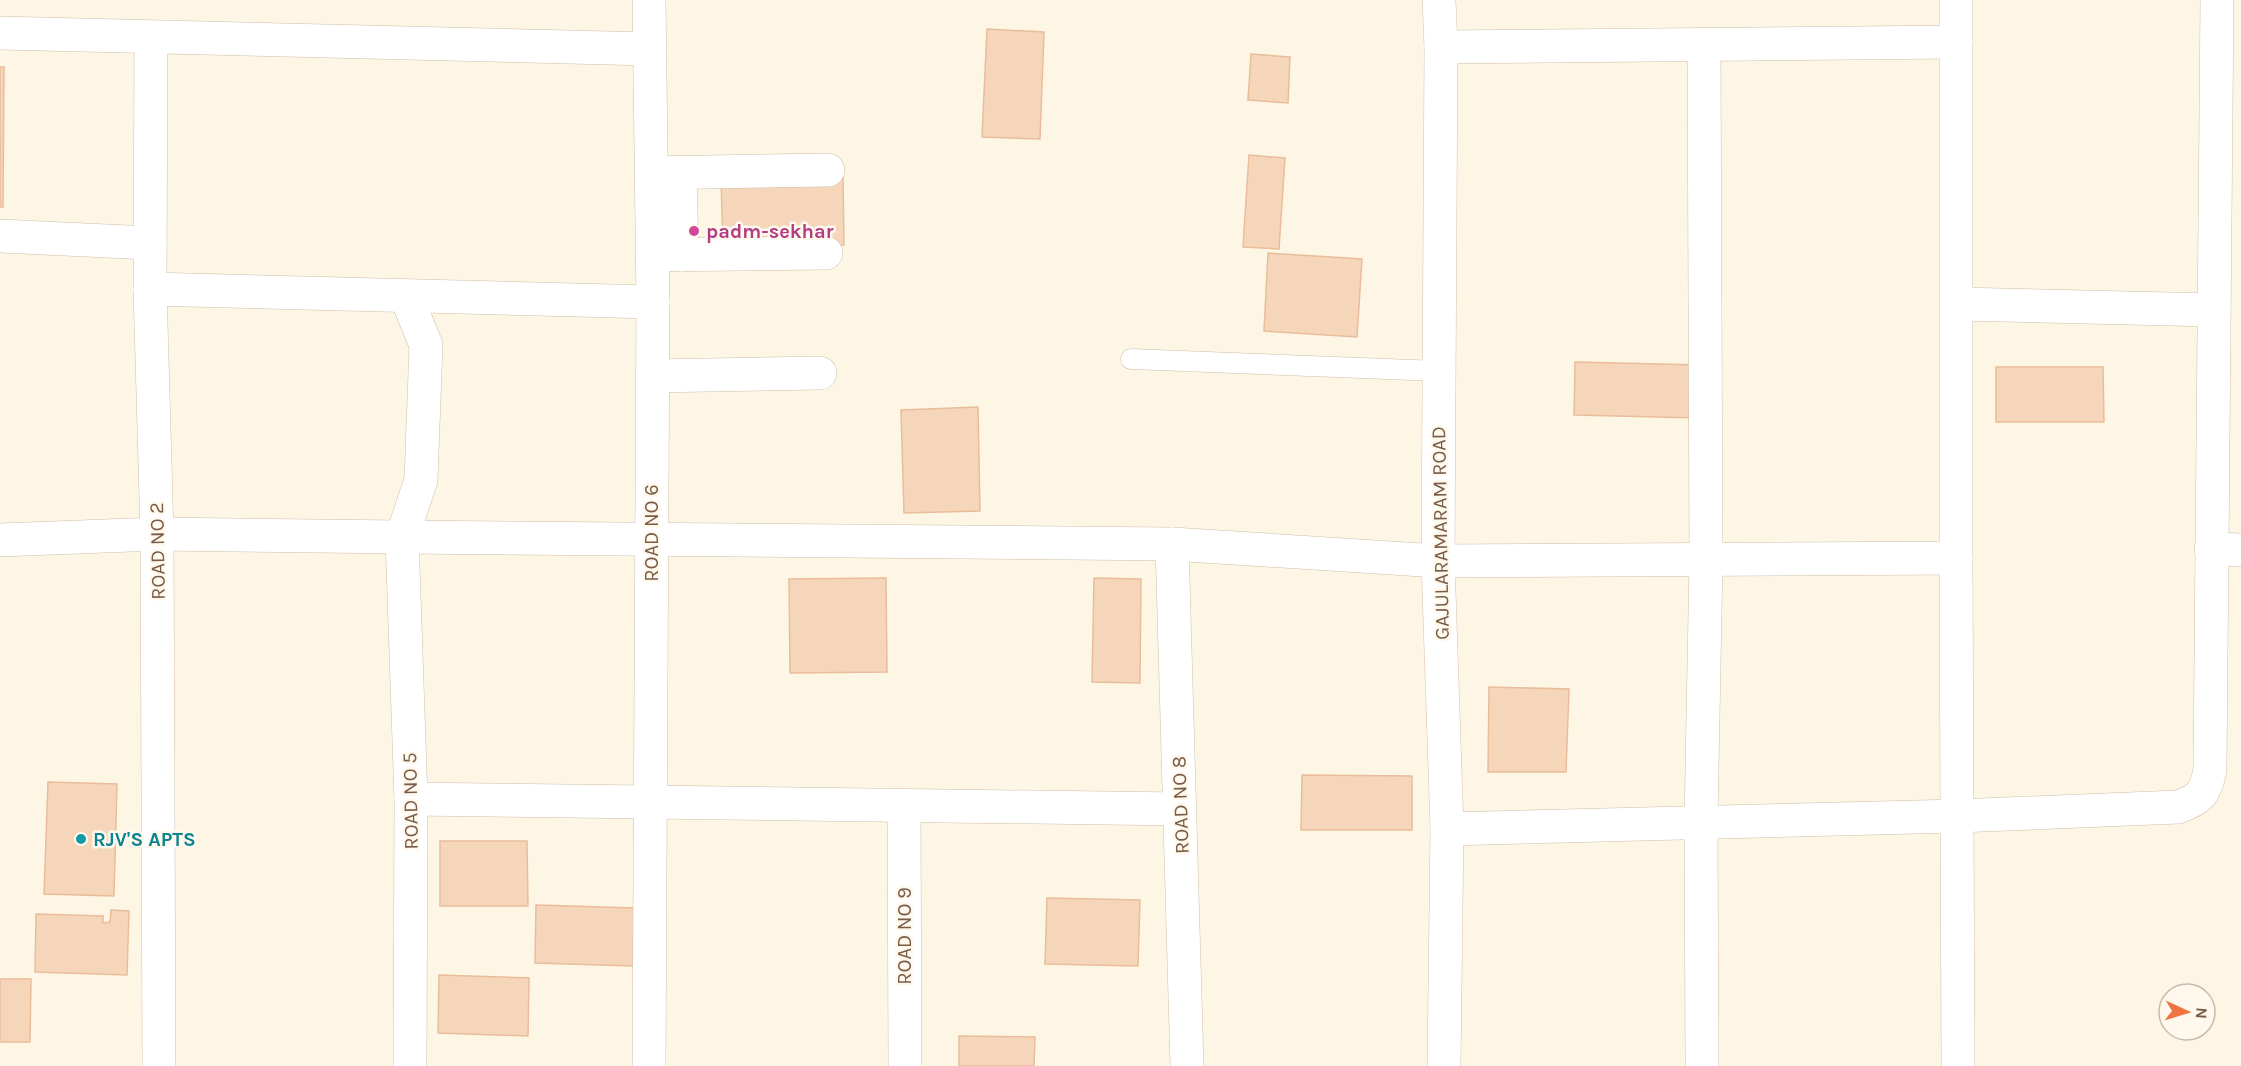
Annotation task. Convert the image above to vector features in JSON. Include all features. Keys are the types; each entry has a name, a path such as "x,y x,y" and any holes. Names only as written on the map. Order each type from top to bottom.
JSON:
{"street":[{"name":"ROAD NO 6","path":"649,0 650,49 666,173 667,255 653,302 649,1066"},
{"name":"GAJULARAMARAM ROAD","path":"1439,0 1441,47 1438,561 1447,829 1444,1066"},
{"path":"1956,0 1959,1066"},
{"path":"1447,829 1958,816 2178,807 2194,801 2207,788 2226,550 2214,310 2217,0"},
{"path":"0,33 650,49"},
{"name":"ROAD NO 2","path":"150,37 150,289 158,534 159,1066"},
{"path":"1441,47 1956,42"},
{"path":"1702,1066 1701,822 1706,560 1704,44"},
{"path":"666,173 828,170"},
{"path":"0,236 150,243"},
{"path":"667,255 826,253"},
{"path":"150,289 653,302"},
{"path":"402,537 421,480 426,345 406,296"},
{"path":"1956,304 2214,310"},
{"path":"652,376 820,373"},
{"path":"0,540 158,534 1172,544 1438,561 1956,558"},
{"name":"ROAD NO 5","path":"402,537 411,799 410,1066"},
{"name":"ROAD NO 8","path":"1172,544 1188,1066"},
{"path":"411,799 1180,809"},
{"name":"ROAD NO 9","path":"904,806 905,1066"}],"lane":[{"path":"1131,359 1439,371"}],"building":[{"path":"987,29 1044,32 1040,139 982,137"},
{"path":"1251,54 1290,57 1288,103 1248,100"},
{"path":"0,67 4,67 3,207 0,207"},
{"path":"1249,155 1285,158 1279,249 1243,247"},
{"path":"843,176 844,245 723,248 721,179"},
{"path":"1268,253 1362,259 1357,337 1264,331"},
{"path":"1575,362 1701,365 1699,418 1574,415"},
{"path":"1996,367 2103,367 2104,422 1996,422"},
{"path":"978,407 980,511 904,513 901,410"},
{"path":"886,578 887,672 790,673 789,579"},
{"path":"1094,578 1141,579 1140,683 1092,682"},
{"path":"1489,687 1569,689 1566,772 1488,772"},
{"path":"1302,775 1412,776 1412,830 1301,830"},
{"name":"RJV'S APTS","path":"48,782 117,784 114,896 44,894"},
{"path":"440,841 527,841 528,906 440,906"},
{"path":"1047,898 1140,900 1138,966 1045,964"},
{"path":"536,905 635,908 634,966 535,963"},
{"path":"111,910 129,911 127,975 35,972 36,914 103,916 103,923 110,922"},
{"path":"439,975 529,978 528,1036 438,1033"},
{"path":"0,979 31,979 30,1042 0,1042"},
{"path":"959,1036 1035,1037 1034,1066 959,1066"}],"place":[{"name":"padm-sekhar","path":"694,231"},
{"name":"RJV'S APTS","path":"81,839"}]}
